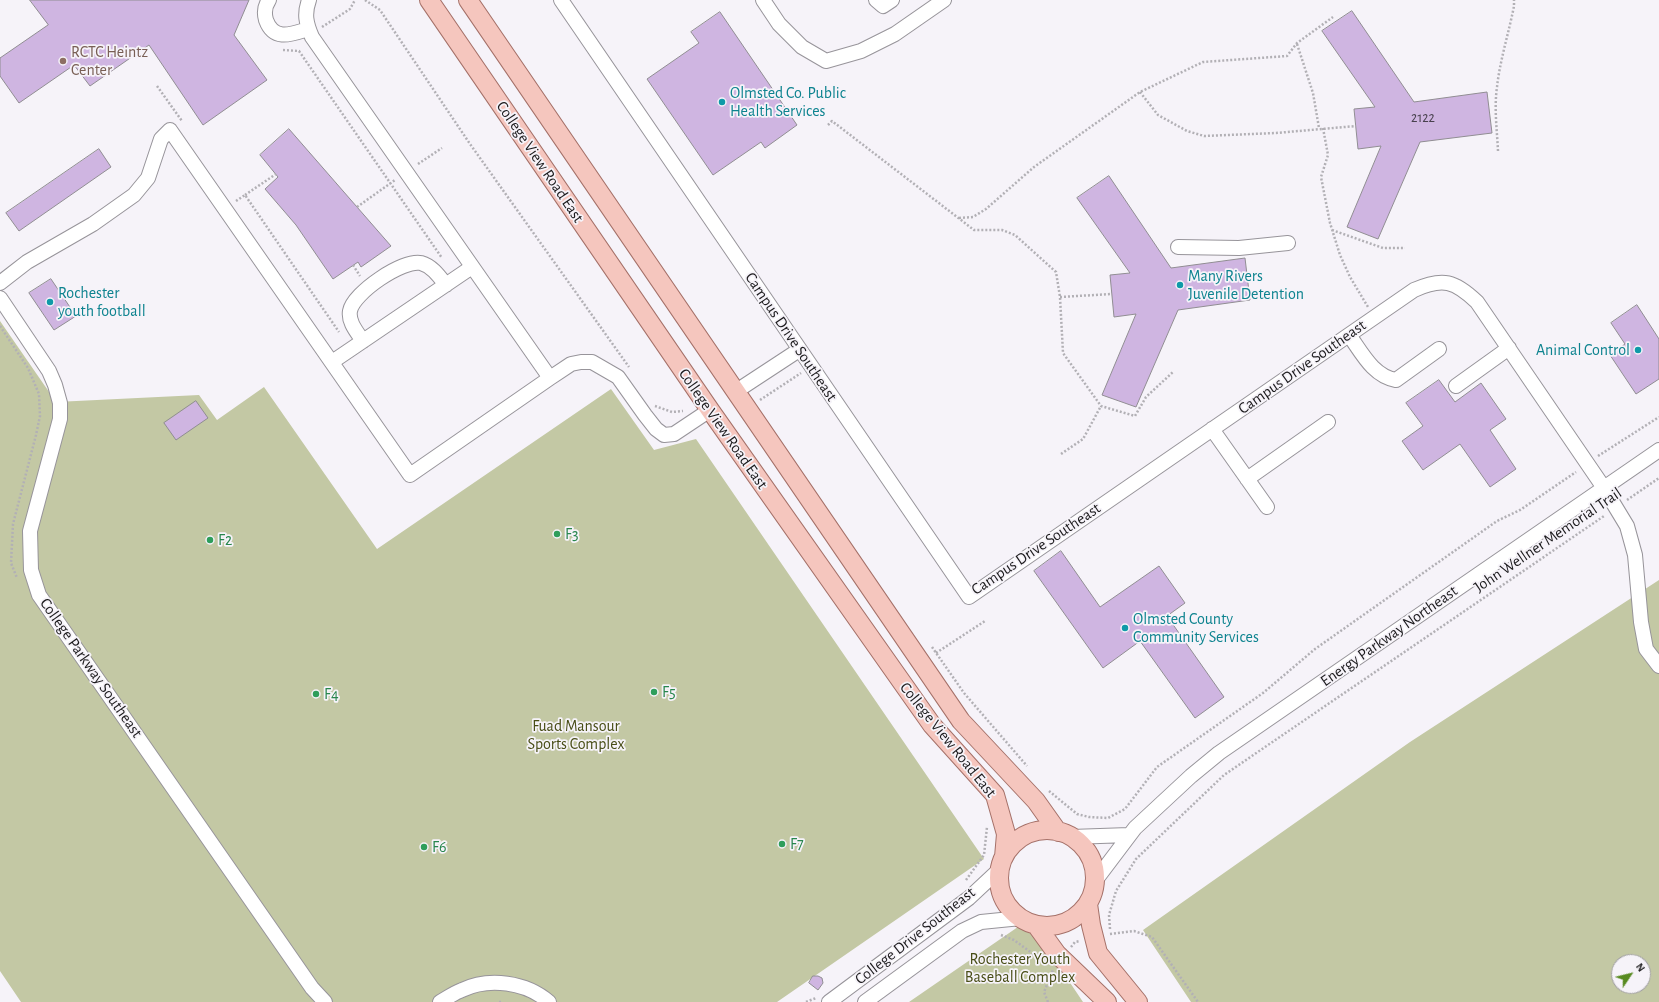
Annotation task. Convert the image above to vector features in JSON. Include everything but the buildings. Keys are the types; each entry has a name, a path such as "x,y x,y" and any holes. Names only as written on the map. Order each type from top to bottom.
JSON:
{"main road":[{"name":"College View Road East","path":"429,0 703,415 932,725 996,795 1006,834 1002,863"},
{"name":"College View Road East","path":"468,0 961,721 1036,801 1064,834"},
{"path":"1107,1002 1057,954 1029,922 1010,909 1003,897 1000,883 1002,863 1010,848 1026,835 1042,831 1064,834 1084,848 1093,864 1095,881 1088,904 1091,925 1098,953 1138,1002"},
{"path":"1029,922 1051,926 1066,923 1078,915 1088,904"}],"street":[{"path":"269,0 265,6 265,16 269,29 278,34 310,33"},
{"path":"309,0 306,9 305,23 310,33 550,378"},
{"name":"Campus Drive Southeast","path":"561,0 969,597 1349,334 1419,288 1439,282 1451,283 1466,291 1478,302 1604,488 1627,526 1635,555 1641,622 1646,648 1659,666"},
{"path":"763,0 779,24 802,48 826,61 861,51 895,34 944,0"},
{"path":"876,0 883,6 892,0"},
{"path":"0,283 27,262 93,224 134,195 148,178 162,139 170,130 410,475 550,378 572,364 581,362 592,362 618,377 656,429 664,434 674,434 703,415"},
{"path":"1178,247 1240,248 1288,243"},
{"path":"363,341 350,322 350,311 354,301 361,293 396,269 407,264 420,263 431,268 446,285"},
{"path":"332,362 472,267"},
{"name":"College Parkway Southeast","path":"0,298 49,371 56,385 60,403 60,418 30,531 29,549 31,570 39,595 312,988 325,1002"},
{"path":"1349,334 1375,370 1385,378 1396,380 1439,349"},
{"path":"1456,386 1509,348"},
{"path":"735,392 799,350"},
{"path":"1247,479 1328,422"},
{"path":"1212,429 1267,507"},
{"name":"Energy Parkway Northeast","path":"1095,881 1135,828 1191,776 1219,753 1659,450"},
{"path":"1064,834 1129,835"},
{"name":"College Drive Southeast","path":"830,1002 969,898 1002,863"},
{"name":"College Drive Southeast","path":"865,1002 962,931 981,922 1029,922"},
{"path":"440,1002 462,989 483,984 505,983 526,988 549,1002"}],"path":[{"path":"299,51 310,33 322,28 350,9 355,0"},
{"path":"365,0 380,10 470,144 630,369"},
{"path":"1498,151 1496,101 1497,86 1509,36 1514,0"},
{"path":"958,218 973,217 986,209 1034,167 1140,92 1203,62 1287,56 1297,43 1333,17"},
{"path":"1297,43 1313,93 1319,128"},
{"path":"280,49 299,51 445,263"},
{"path":"157,86 184,124"},
{"path":"1140,92 1158,115 1187,131 1204,136 1276,133 1319,128 1356,126"},
{"path":"828,124 832,121 974,230 1002,230 1015,235 1056,272 1060,297 1063,353 1102,406 1135,416 1146,397 1173,372"},
{"path":"1323,128 1328,156 1321,177 1332,230 1350,277 1375,317"},
{"path":"232,195 237,201 276,174"},
{"path":"245,195 340,334"},
{"path":"1332,230 1384,248 1405,248"},
{"path":"1060,297 1112,294"},
{"path":"760,400 811,367"},
{"path":"651,400 656,406 672,412 688,410 703,415"},
{"path":"1062,454 1083,439 1102,406"},
{"path":"1046,788 1077,814 1089,817 1108,818 1126,809 1157,767 1263,693 1315,649 1497,521 1520,510 1565,480 1587,463 1659,417"},
{"name":"John Wellner Memorial Trail","path":"1198,1002 1152,937 1134,931 1110,934 1109,915 1116,891 1136,859 1224,775 1659,478"},
{"path":"936,653 985,621"},
{"path":"1000,935 1014,940 1042,961"},
{"path":"1048,965 1053,969 1044,992 1048,1002"}],"green space":[{"name":"Fuad Mansour Sports Complex","path":"0,321 56,402 199,395 217,420 264,387 377,549 611,389 654,450 696,439 984,859 777,1002 21,1002 0,971"},
{"path":"1659,580 1659,1002 1191,1002 1143,930 1410,742"},
{"name":"Rochester Youth Baseball Complex","path":"1028,920 1083,1002 909,1002"}],"place":[{"name":"RCTC Heintz Center","path":"63,61"},
{"name":"Olmsted Co. Public Health Services","path":"722,102"},
{"name":"Many Rivers Juvenile Detention","path":"1180,285"},
{"name":"Rochester youth football","path":"50,302"},
{"name":"Animal Control","path":"1638,350"},
{"name":"F3","path":"557,534"},
{"name":"F2","path":"210,540"},
{"name":"Olmsted County Community Services","path":"1125,628"},
{"name":"F5","path":"654,692"},
{"name":"F4","path":"316,694"},
{"name":"F7","path":"782,844"},
{"name":"F6","path":"424,847"}]}
